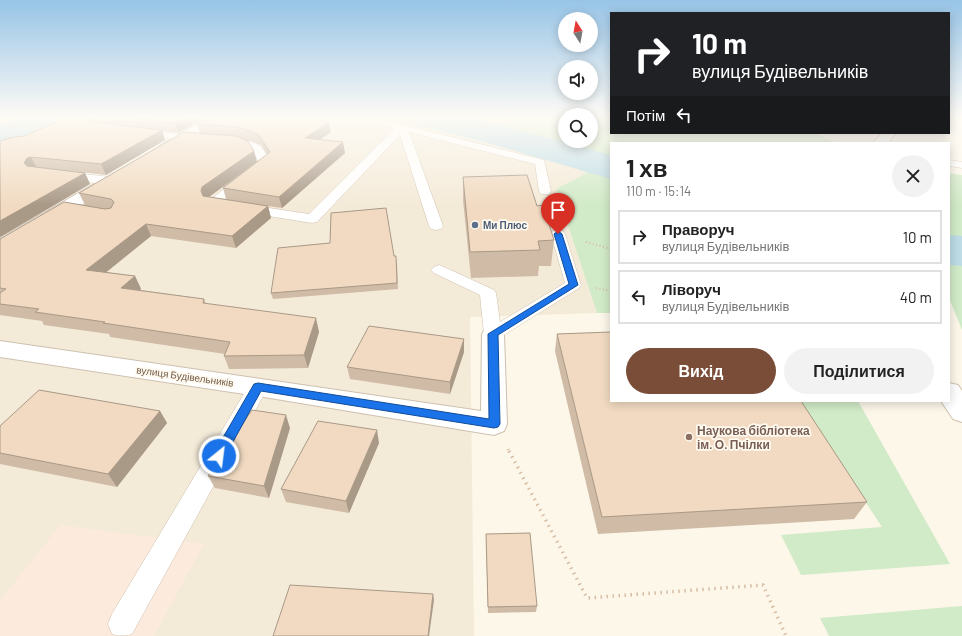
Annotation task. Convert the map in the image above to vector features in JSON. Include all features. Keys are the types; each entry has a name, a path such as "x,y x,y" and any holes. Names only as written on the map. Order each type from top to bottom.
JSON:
{"street":[{"path":"156,154 168,147"},
{"path":"0,246 117,177"},
{"path":"493,334 494,424"},
{"name":"вулиця Будівельників","path":"0,349 494,424"},
{"path":"950,394 962,412"}],"lane":[{"path":"253,147 256,148 265,163 212,203 312,218 383,147"},
{"path":"409,147 436,226"},
{"path":"480,147 540,162 545,191"},
{"path":"950,163 962,165"},
{"path":"52,175 117,177"},
{"path":"65,207 88,211"},
{"path":"439,270 488,293 493,334 573,285 558,234"},
{"path":"122,624 258,387"}],"path":[{"path":"494,424 587,598 763,585 786,636"}],"shaded area":[{"path":"177,147 503,147 555,159 588,173 556,189 597,313 470,317 474,636 0,636 0,251"},
{"path":"60,525 204,544 154,636 0,636 0,600"}],"green space":[{"path":"503,147 598,148 598,147 610,147 610,313 597,313 556,189 587,173 555,159"},
{"path":"950,173 962,175 962,330 950,300"},
{"path":"800,402 859,402 950,564 801,575 781,535 882,527"},
{"path":"962,606 962,636 829,636 820,618"}],"building":[{"path":"0,147 132,147 101,164 31,157 27,158 24,163 27,166 85,173 0,221"},
{"path":"159,147 251,147 254,151 202,187 201,191 203,196 268,206 232,236 146,224 86,270 135,276 121,288 204,299 203,303 316,318 304,355 224,356 230,342 35,312 39,309 0,304 0,293 6,289 0,288 0,239 64,202 105,209 111,208 114,202 111,199 79,193"},
{"path":"266,147 338,147 279,197 223,188 270,152"},
{"path":"527,175 537,206 543,205 554,240 538,241 540,250 470,252 463,177"},
{"path":"386,208 394,256 396,256 397,283 271,293 278,248 330,243 331,213"},
{"path":"369,326 464,339 450,382 347,367"},
{"name":"Наукова бібліотека ім. О. Пчілки","path":"610,332 610,402 802,402 867,502 602,517 557,334"},
{"path":"39,390 160,411 108,474 0,453 0,426"},
{"path":"252,410 286,415 264,486 208,476"},
{"path":"318,421 377,430 346,501 281,489"},
{"path":"530,533 537,606 488,607 486,534"},
{"path":"290,585 433,594 428,636 273,636"}],"waterway":[{"path":"540,147 610,167"},
{"path":"950,250 962,251"}],"place":[{"name":"Ми Плюс","path":"475,225"},
{"name":"Наукова бібліотека ім. О. Пчілки","path":"689,437"}],"route":[{"path":"219,456 258,387 494,424 493,334 573,285 558,234"}]}
